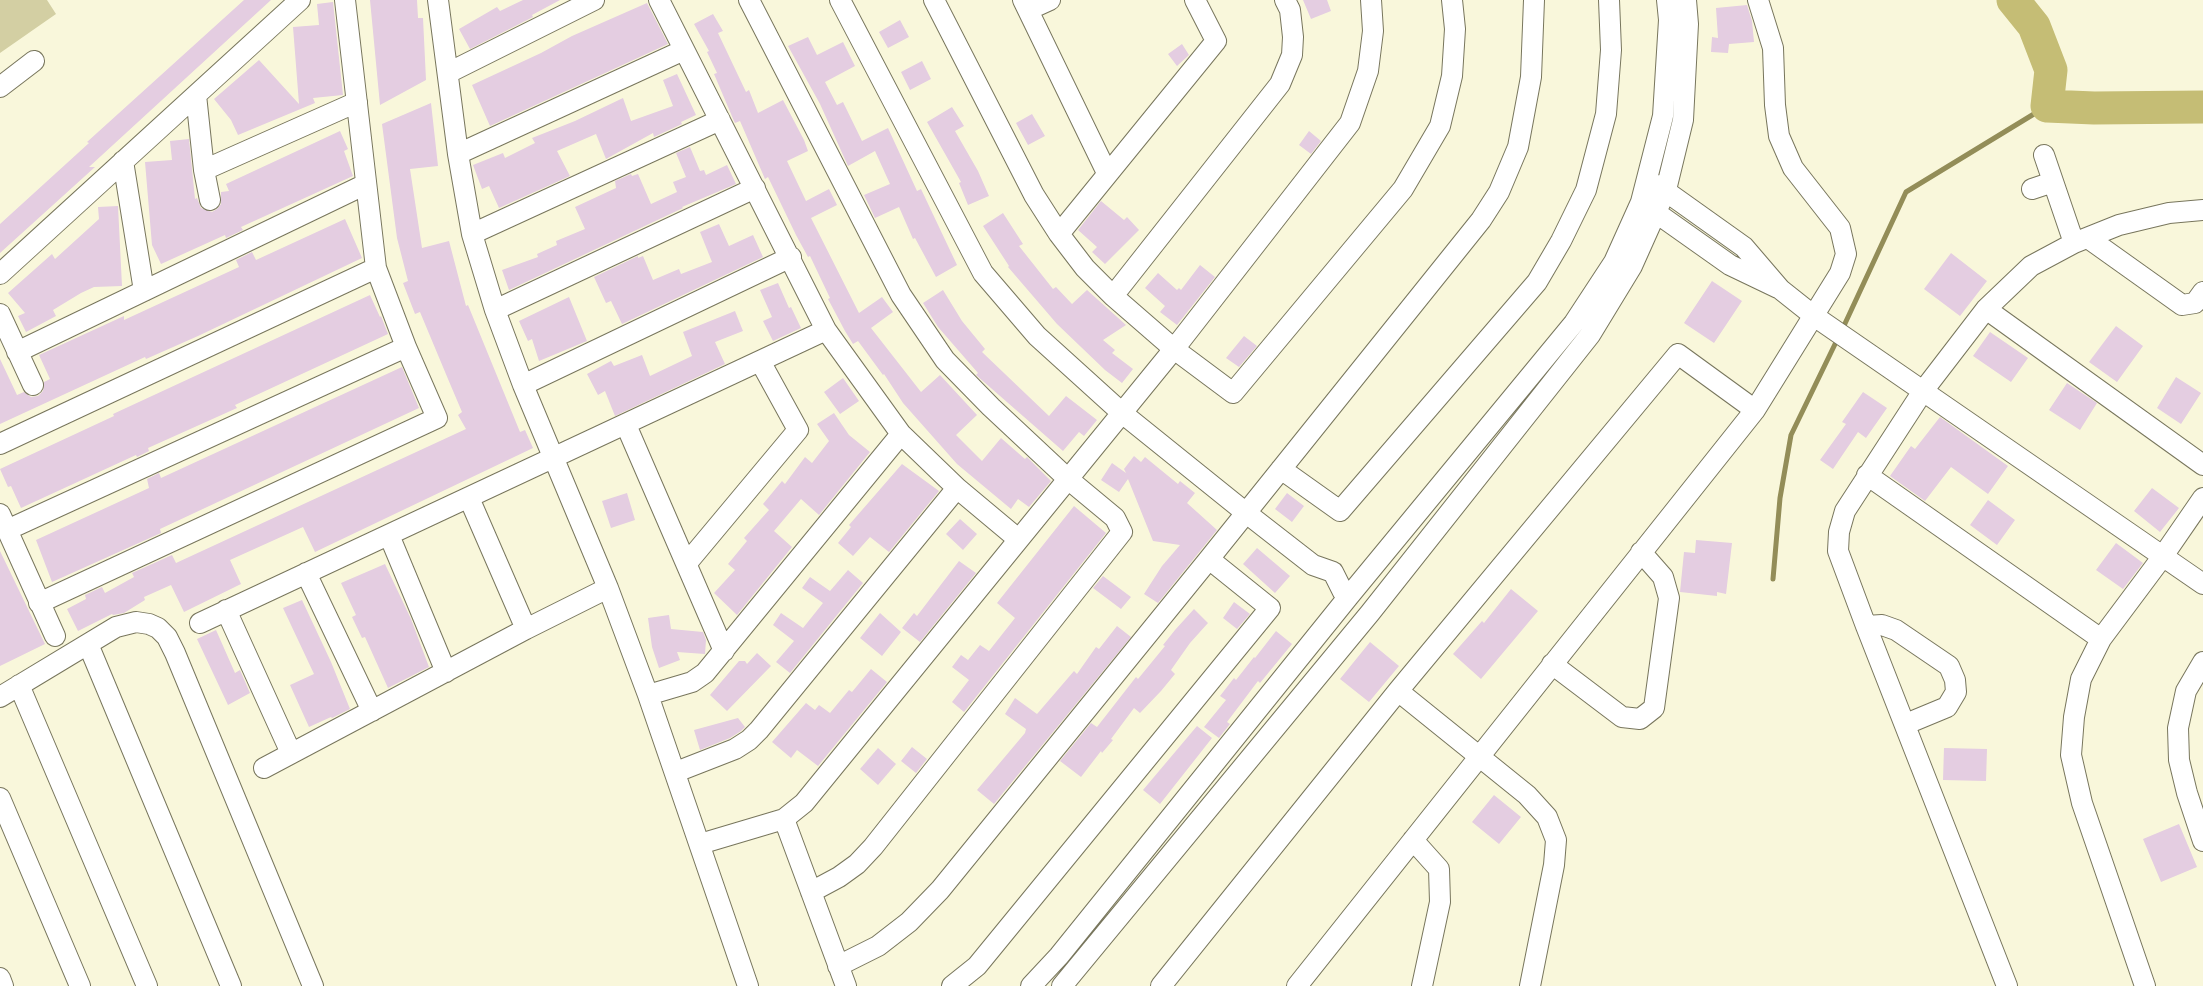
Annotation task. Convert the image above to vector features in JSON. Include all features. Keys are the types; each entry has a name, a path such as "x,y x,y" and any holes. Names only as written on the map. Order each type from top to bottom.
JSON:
{"street":[{"path":"0,274 300,0"},
{"path":"39,603 437,418 406,347 376,268 345,0"},
{"path":"438,0 458,154 472,234 495,310 523,385 608,588 676,772 748,986"},
{"path":"448,73 594,0"},
{"path":"659,0 826,330 901,434 957,488 1018,539"},
{"path":"748,0 901,295 945,360 1068,479 1115,518 1122,532 873,847 857,864 811,892"},
{"path":"840,0 983,273 1036,336 1122,413 1245,512 1313,566 1333,572 1346,594 1370,614"},
{"path":"934,0 1034,195 1059,234 1085,268 1113,296 1174,349 1233,393 1403,189 1440,126 1452,76 1455,29 1452,0"},
{"path":"1050,0 1025,5 1107,173"},
{"path":"1059,234 1216,41 1195,0"},
{"path":"1113,296 1280,84 1292,55 1290,10 1285,0"},
{"path":"700,844 784,819 804,803 1174,349 1350,123 1368,71 1373,31 1371,0"},
{"path":"838,966 878,946 909,922 940,890 1209,560 1245,512 1481,220 1500,192 1518,147 1529,89 1534,0"},
{"path":"1281,469 1340,511 1538,282 1562,242 1586,190 1606,114 1611,50 1609,0"},
{"path":"1062,986 1370,614 1590,335 1632,266 1649,207 1648,180 1663,116 1669,20 1667,0"},
{"path":"1031,986 1059,956 1346,594 1574,323 1649,207 1666,190 1683,120 1688,24 1686,0"},
{"path":"1297,986 1755,410 1840,273 1846,254 1840,228 1793,168 1779,136 1775,105 1773,48 1758,0"},
{"path":"458,154 684,50"},
{"path":"0,87 34,61"},
{"path":"196,95 204,170 210,200"},
{"path":"204,170 357,102"},
{"path":"472,234 720,120"},
{"path":"2044,155 2081,241 2182,305 2195,303 2203,292"},
{"path":"123,161 144,291"},
{"path":"1648,180 1666,190 1726,233 1756,259 1780,289 1814,316 2203,584"},
{"path":"2032,189 2054,182"},
{"path":"17,352 366,184"},
{"path":"495,310 755,188"},
{"path":"1649,207 1744,273 1780,289"},
{"path":"2007,986 1866,626 1839,551 1839,532 1845,511 1923,391 1986,309 2031,266 2119,225 2169,213 2203,210"},
{"path":"1712,251 1726,233"},
{"path":"523,385 791,257"},
{"path":"0,444 376,268"},
{"path":"1986,309 2203,465"},
{"path":"0,314 33,385"},
{"path":"200,622 826,330"},
{"path":"55,636 3,522 406,347"},
{"path":"1161,986 1398,691 1678,354 1755,410"},
{"path":"687,563 798,430 760,361"},
{"path":"626,425 724,651"},
{"path":"648,695 692,682 705,673 901,434"},
{"path":"1867,475 2101,639"},
{"path":"676,772 735,749 759,730 957,488"},
{"path":"469,498 526,629"},
{"path":"2145,986 2082,803 2071,755 2074,717 2081,679 2101,639 2203,498"},
{"path":"389,535 446,672"},
{"path":"1552,664 1622,717 1640,719 1654,708 1669,598 1663,577 1641,552"},
{"path":"952,986 977,966 1269,608 1209,560"},
{"path":"306,573 372,711"},
{"path":"264,768 608,588"},
{"path":"226,610 291,753"},
{"path":"0,697 116,627 136,622 158,628 167,637 313,986"},
{"path":"1866,626 1882,625 1896,630 1949,666 1955,680 1956,692 1947,707 1906,724"},
{"path":"88,644 231,986"},
{"path":"2203,662 2186,691 2178,728 2179,760 2203,842"},
{"path":"19,685 147,986"},
{"path":"1398,691 1527,795 1547,818 1556,840 1554,865 1530,986"},
{"path":"0,798 80,986"},
{"path":"784,819 846,986"},
{"path":"1413,840 1439,869 1440,902 1422,986"},
{"path":"0,978 3,986"}],"shaded area":[{"path":"0,0 47,0 56,14 0,53"}],"building":[{"path":"244,0 271,0 89,167 95,167 0,253 0,224"},
{"path":"370,0 417,0 418,18 423,18 426,80 380,105"},
{"path":"523,0 560,0 532,15 533,17 470,49 459,29 497,7 500,11"},
{"path":"1303,0 1327,0 1331,11 1311,19"},
{"path":"333,2 343,95 313,98 315,103 238,135 231,120 214,99 259,60 299,104 293,27 319,25 317,4"},
{"path":"647,3 668,44 490,126 472,85 572,36"},
{"path":"1747,5 1752,21 1754,42 1729,44 1728,53 1711,52 1712,37 1718,38 1716,8"},
{"path":"713,14 723,31 718,33 746,92 749,90 758,113 783,100 804,140 808,151 787,161 806,201 829,189 837,205 811,218 859,313 882,297 893,312 871,328 921,392 940,375 977,415 956,435 982,461 1001,438 1025,459 1027,457 1051,481 1029,507 1018,499 1011,509 957,464 903,403 858,341 853,344 828,299 830,298 810,256 808,257 796,235 768,177 765,179 740,121 735,123 714,74 717,73 707,52 709,51 694,24"},
{"path":"900,20 909,37 888,48 879,32"},
{"path":"808,37 817,55 843,42 855,66 825,82 837,105 843,102 862,141 888,128 917,191 921,189 957,265 936,277 915,238 913,239 899,207 875,218 864,195 890,184 875,151 848,166 820,104 788,46"},
{"path":"1182,44 1189,55 1177,66 1168,54"},
{"path":"922,61 931,79 910,90 901,72"},
{"path":"677,74 696,115 681,122 682,124 654,137 653,133 606,159 596,134 557,151 570,176 499,208 489,186 482,189 473,165 503,153 505,158 535,143 532,138 623,98 631,121 673,106 663,80"},
{"path":"431,103 438,166 410,169 422,248 449,241 466,306 468,305 520,432 525,430 533,448 315,552 303,527 230,560 241,584 184,612 171,585 144,597 145,600 124,613 112,614 78,631 67,609 86,599 85,595 102,587 105,593 134,577 132,573 172,555 176,563 466,429 458,415 462,412 420,312 415,314 403,283 408,281 397,238 382,124"},
{"path":"952,107 964,126 955,131 978,171 989,196 968,205 959,183 961,182 927,122"},
{"path":"1032,114 1045,136 1028,145 1016,123"},
{"path":"340,131 348,149 344,151 353,176 241,227 243,230 226,238 225,235 161,264 152,245 145,162 172,160 170,141 189,139 195,199 197,198 201,208 212,212 221,204 221,192 229,191 226,184"},
{"path":"1309,131 1321,141 1311,154 1299,145"},
{"path":"690,147 700,171 704,170 706,175 727,165 736,184 682,207 509,290 502,270 538,257 537,254 557,245 556,241 585,229 575,207 616,188 615,181 631,174 632,176 638,174 651,204 677,192 673,182 686,177 676,153"},
{"path":"1101,201 1124,220 1127,217 1139,230 1105,264 1092,252 1097,247 1078,230"},
{"path":"118,206 122,286 94,287 81,293 53,310 56,316 26,332 18,316 25,313 8,293 52,254 55,259 99,219 98,207"},
{"path":"1003,213 1023,244 1019,246 1053,289 1056,287 1072,304 1087,290 1126,325 1103,340 1115,350 1112,353 1133,369 1122,383 1057,324 1008,267 983,226"},
{"path":"345,219 362,258 198,336 146,359 145,357 0,424 0,359 17,395 24,392 31,397 38,396 43,391 44,382 50,379 39,355 124,316 124,320 239,267 236,260 252,252 256,260"},
{"path":"719,224 729,246 753,235 763,257 622,324 611,301 606,303 594,277 638,256 638,258 643,256 653,280 679,269 681,274 712,262 700,232"},
{"path":"1951,253 1987,281 1960,316 1924,289"},
{"path":"1200,265 1215,277 1177,325 1160,312 1165,306 1145,288 1158,273 1177,290 1179,288 1181,290"},
{"path":"1712,281 1742,301 1714,343 1684,323"},
{"path":"778,283 801,328 773,341 763,321 772,317 760,290"},
{"path":"943,290 962,321 985,349 982,352 1049,416 1066,396 1097,420 1084,436 1079,432 1063,451 976,375 978,373 938,327 923,303"},
{"path":"370,295 388,334 235,405 237,408 148,448 149,451 137,457 136,455 21,508 11,486 8,487 0,469"},
{"path":"569,297 587,341 539,361 532,339 528,341 519,321"},
{"path":"735,311 743,331 715,342 725,364 615,416 605,391 598,395 587,374 611,361 614,366 642,355 650,376 692,356 683,332"},
{"path":"2116,326 2143,346 2117,382 2089,362"},
{"path":"1990,332 2028,358 2011,382 1973,356"},
{"path":"1244,336 1257,346 1239,367 1226,358"},
{"path":"402,367 419,408 160,529 161,533 52,582 36,540 149,488 147,479 159,473 161,478"},
{"path":"2176,377 2201,393 2181,424 2157,408"},
{"path":"843,378 859,401 840,414 824,392"},
{"path":"2067,383 2097,403 2080,430 2049,410"},
{"path":"1863,392 1887,408 1866,438 1858,432 1833,469 1820,460 1846,424 1842,422"},
{"path":"834,413 849,435 870,452 819,515 801,499 774,531 792,547 737,615 714,593 735,570 728,564 747,541 744,538 769,510 763,504 782,481 785,484 805,457 812,463 829,441 817,424"},
{"path":"1940,417 2008,466 1988,494 1951,467 1925,501 1890,476 1911,446 1915,449"},
{"path":"1134,456 1141,462 1145,457 1178,484 1180,481 1195,493 1187,503 1217,530 1158,603 1144,594 1162,566 1180,545 1153,541 1128,479 1119,492 1101,480 1112,463 1126,473 1124,469"},
{"path":"902,464 939,491 889,552 870,537 853,556 838,543 851,527 849,525"},
{"path":"2152,488 2179,508 2160,532 2134,511"},
{"path":"627,493 635,520 611,528 602,501"},
{"path":"1287,493 1304,506 1292,522 1275,509"},
{"path":"1988,500 2015,520 1997,545 1970,525"},
{"path":"1074,506 1106,533 964,712 952,702 969,680 952,667 961,655 968,660 980,645 989,651 1015,618 997,603"},
{"path":"960,519 977,534 963,550 946,534"},
{"path":"1696,540 1732,543 1726,594 1717,592 1717,596 1680,592 1684,552 1695,553"},
{"path":"2116,543 2143,563 2123,589 2096,570"},
{"path":"1257,548 1290,576 1275,593 1243,564"},
{"path":"0,551 45,644 0,666"},
{"path":"959,561 976,573 920,642 902,628 914,613 917,616"},
{"path":"385,564 411,619 429,667 388,688 365,637 362,638 352,617 356,615 341,583"},
{"path":"848,570 863,583 790,673 776,662 794,641 773,625 781,613 803,628 823,603 802,588 810,577 830,591"},
{"path":"1103,576 1131,597 1121,609 1093,588"},
{"path":"1511,589 1538,611 1481,679 1453,654 1482,621 1484,623"},
{"path":"302,600 350,709 309,727 290,685 314,674 283,608"},
{"path":"1234,602 1250,614 1237,629 1223,618"},
{"path":"1194,609 1208,623 1171,670 1175,674 1161,691 1140,713 1134,708 1111,739 1113,740 1102,753 1101,751 1081,777 1060,761 1091,723 1097,727"},
{"path":"880,613 901,632 882,656 860,638"},
{"path":"669,615 671,629 703,632 706,640 705,654 677,652 680,660 659,668 652,647 648,618"},
{"path":"1117,626 1131,637 994,804 977,790 1025,733 1026,729 1005,714 1015,698 1037,714 1074,671 1077,674 1096,647 1099,649"},
{"path":"216,630 235,673 240,670 250,693 228,705 197,639"},
{"path":"1276,631 1292,644 1260,683 1258,681 1227,722 1230,724 1219,738 1204,727 1226,700 1220,696"},
{"path":"1370,642 1399,666 1369,702 1340,679"},
{"path":"757,653 771,666 727,711 710,695 739,661 745,661 747,664"},
{"path":"871,669 887,682 818,766 797,750 791,758 772,742 806,703 815,710 819,705 830,713"},
{"path":"738,718 745,727 741,731 700,750 694,730"},
{"path":"1197,726 1212,738 1160,804 1143,790"},
{"path":"912,747 927,759 916,773 901,761"},
{"path":"878,748 896,764 878,785 860,769"},
{"path":"1944,748 1987,749 1986,781 1943,780"},
{"path":"1494,795 1521,817 1499,844 1472,822"},
{"path":"2179,824 2197,867 2161,882 2143,839"}],"waterway":[{"path":"2013,0 2034,26 2051,70 2047,106 2203,107"},
{"path":"1842,330 1906,192 2047,106"},
{"path":"1773,579 1780,498 1791,435 1838,338"}]}
